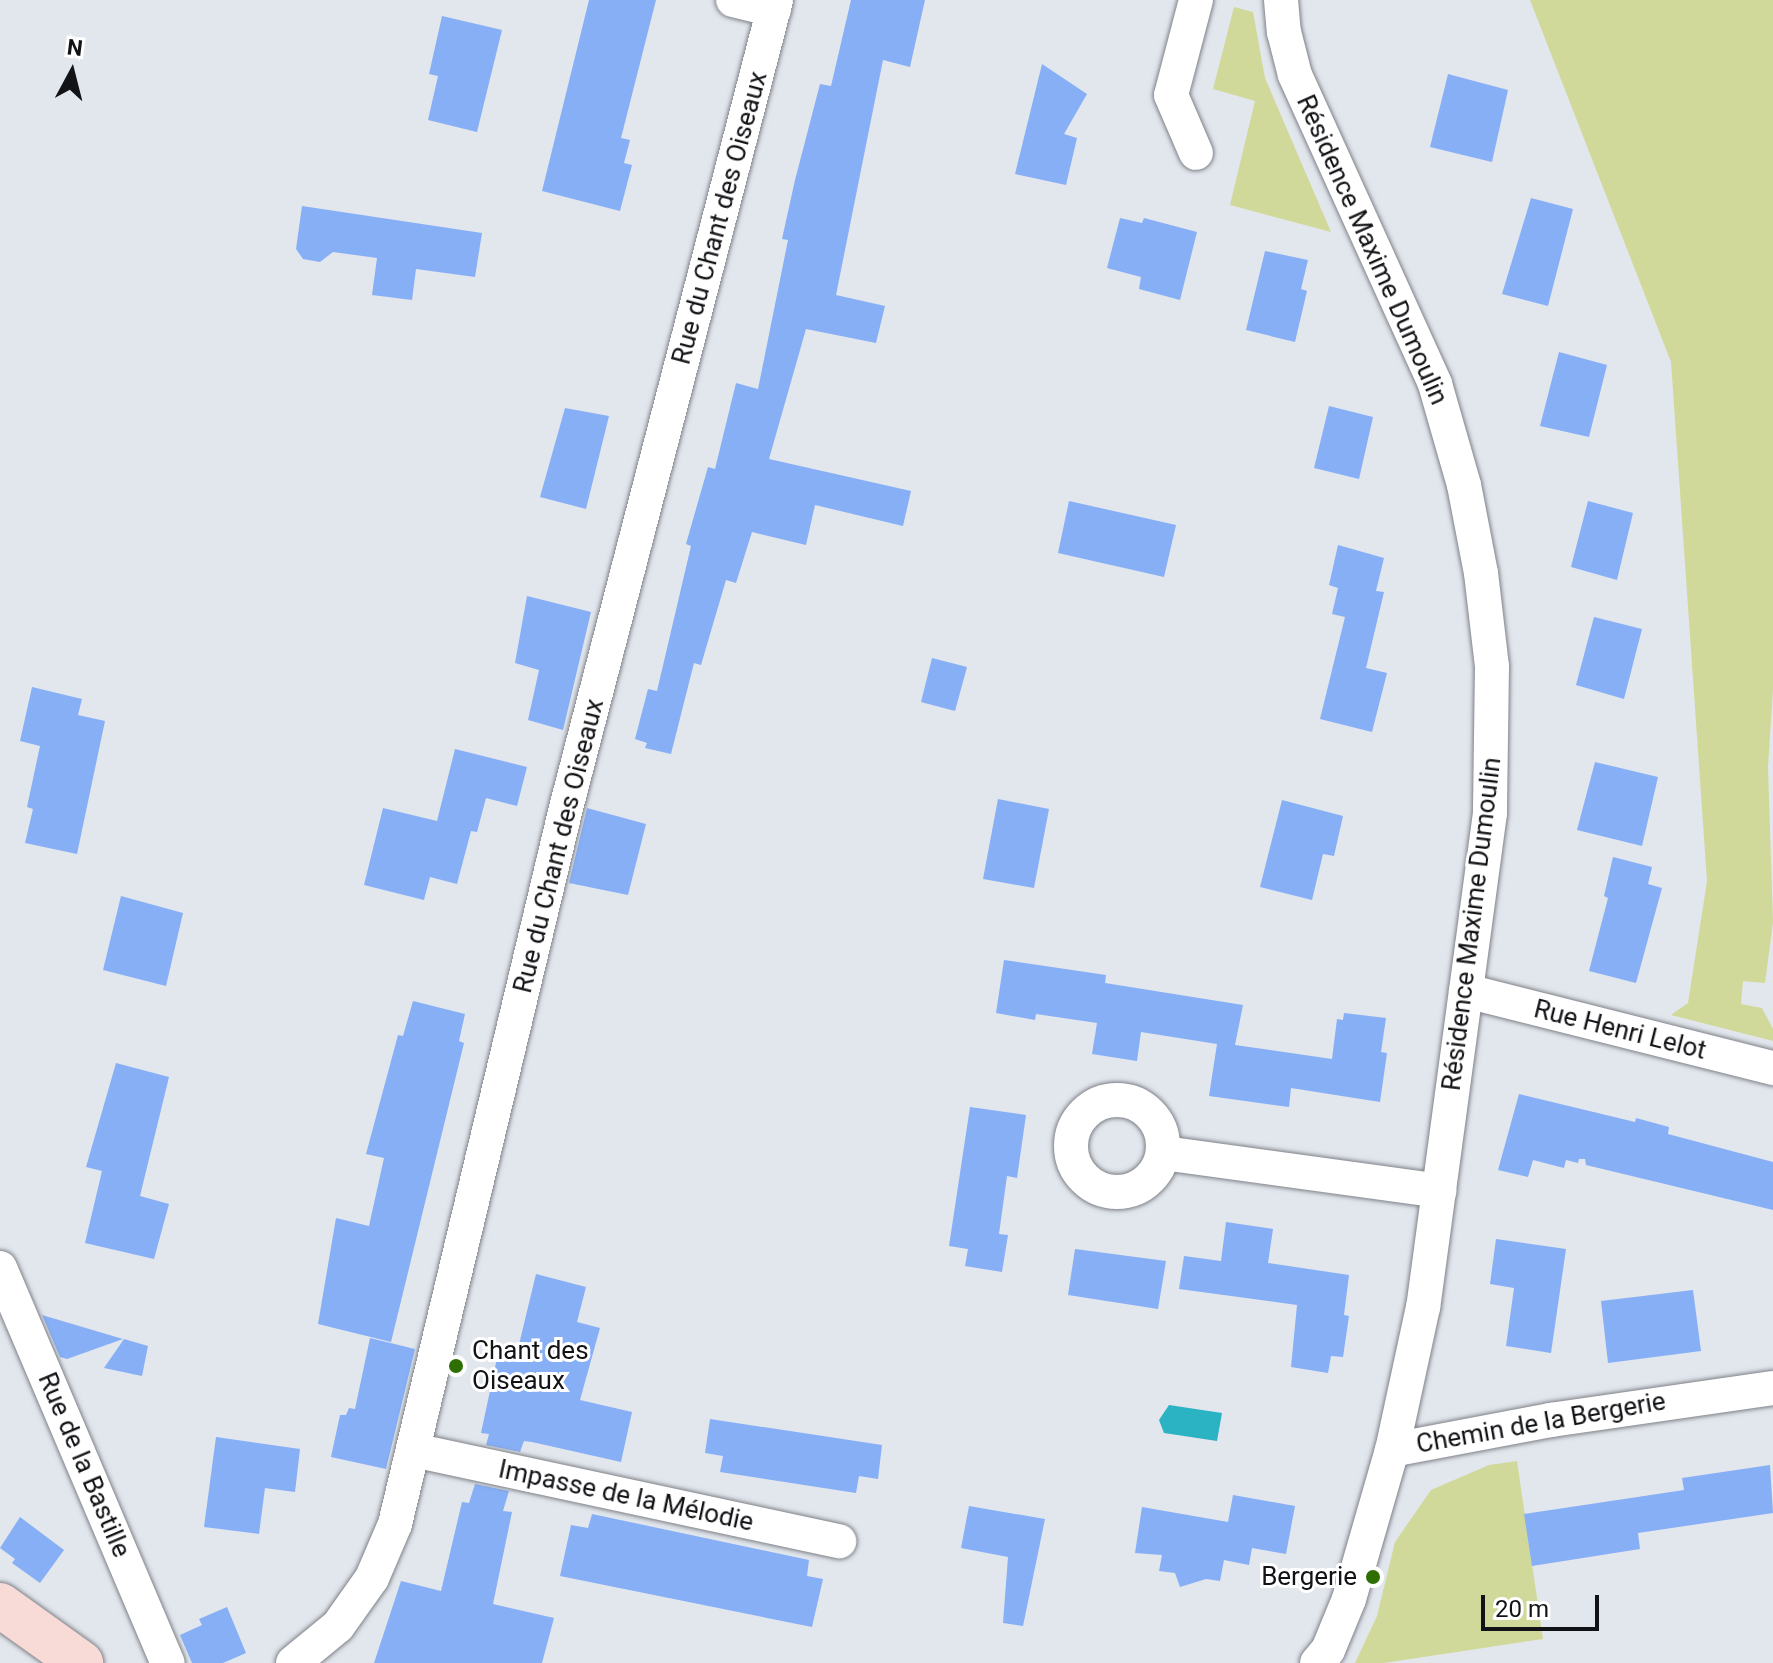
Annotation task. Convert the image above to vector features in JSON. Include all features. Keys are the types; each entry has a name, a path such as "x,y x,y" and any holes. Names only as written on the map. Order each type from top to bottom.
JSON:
{"street":[{"path":"733,0 775,5"},
{"path":"1196,0 1171,95 1196,153"},
{"name":"Résidence Maxime Dumoulin","path":"1281,0 1284,32 1295,75 1435,384 1464,485 1481,573 1492,666 1494,741 1490,813 1423,1307 1392,1450"},
{"name":"Rue du Chant des Oiseaux","path":"293,1663 338,1626 372,1578 395,1524 566,808 775,5"},
{"name":"Rue Henri Lelot","path":"1466,991 1773,1068"},
{"path":"1163,1153 1439,1191"},
{"name":"Rue de la Bastille","path":"0,1268 168,1663"},
{"name":"Chemin de la Bergerie","path":"1317,1663 1328,1650 1349,1599 1392,1450 1567,1417 1773,1388"},
{"name":"Impasse de la Mélodie","path":"413,1450 839,1541"},
{"path":"0,1605 81,1663"}],"green space":[{"path":"1530,0 1773,0 1773,689 1768,767 1773,922 1765,983 1743,981 1741,1004 1762,1008 1773,1029 1773,1041 1671,1015 1688,1003 1707,881 1671,362"},
{"path":"1234,7 1253,12 1265,78 1331,232 1230,205 1255,101 1213,89"},
{"path":"1517,1461 1543,1639 1384,1663 1355,1663 1377,1616 1395,1542 1431,1490 1489,1465"}],"water":[{"path":"1169,1405 1222,1413 1217,1441 1164,1433 1159,1420"}],"building":[{"path":"589,0 656,0 621,138 630,140 624,163 632,165 620,211 542,191"},
{"path":"851,0 925,0 910,67 883,60 836,295 885,306 876,343 806,329 769,459 911,491 903,526 815,505 806,545 752,532 736,583 726,580 701,665 694,663 671,754 645,748 647,743 635,739 648,689 657,691 691,546 686,544 708,467 715,469 736,383 758,389 788,240 782,239 795,180 820,84 831,86"},
{"path":"442,16 502,30 477,132 428,120 438,76 429,74"},
{"path":"1042,64 1087,94 1064,134 1077,138 1066,185 1015,174"},
{"path":"1448,74 1508,90 1492,162 1430,147"},
{"path":"1531,198 1573,209 1548,306 1502,294"},
{"path":"302,206 482,233 475,277 416,269 412,300 372,295 377,258 333,252 320,262 303,259 296,249"},
{"path":"1120,218 1142,223 1144,218 1197,232 1180,300 1139,289 1141,277 1107,268"},
{"path":"1265,251 1308,260 1301,289 1307,291 1295,342 1246,330"},
{"path":"1559,352 1607,365 1589,437 1540,426"},
{"path":"1329,406 1373,417 1359,479 1314,468"},
{"path":"565,408 609,416 586,509 540,497"},
{"path":"1069,501 1176,525 1164,577 1058,553"},
{"path":"1588,501 1633,513 1617,580 1571,567"},
{"path":"1338,545 1384,558 1376,591 1384,592 1366,668 1387,673 1372,732 1320,719 1345,617 1332,614 1338,588 1329,585"},
{"path":"527,596 591,612 563,730 528,720 539,670 515,663"},
{"path":"1594,617 1642,629 1624,699 1576,685"},
{"path":"932,658 967,667 955,711 921,702"},
{"path":"32,687 82,699 78,715 105,721 77,854 25,843 33,809 27,807 40,746 20,741"},
{"path":"455,749 527,767 517,806 486,798 477,832 471,831 457,884 430,877 424,900 364,885 383,808 437,821"},
{"path":"1595,762 1658,777 1642,846 1577,830"},
{"path":"998,799 1049,809 1034,888 983,879"},
{"path":"1282,800 1343,816 1334,856 1323,854 1312,900 1260,887"},
{"path":"587,808 646,824 628,895 569,883"},
{"path":"1613,857 1652,867 1648,884 1662,888 1636,983 1589,971 1608,898 1604,896"},
{"path":"121,896 183,913 166,986 103,970"},
{"path":"1004,960 1106,975 1105,983 1243,1005 1235,1045 1332,1059 1337,1019 1343,1020 1344,1013 1386,1018 1381,1052 1387,1053 1380,1102 1291,1088 1289,1107 1209,1096 1217,1044 1141,1032 1137,1061 1092,1054 1097,1023 1036,1014 1035,1020 996,1013"},
{"path":"413,1001 465,1014 459,1041 464,1043 391,1342 318,1324 336,1218 369,1226 384,1158 366,1154 398,1035 403,1036"},
{"path":"116,1063 169,1077 140,1196 169,1204 154,1259 85,1243 102,1171 86,1167"},
{"path":"1519,1094 1635,1122 1636,1118 1669,1127 1668,1134 1773,1162 1773,1210 1586,1165 1585,1159 1579,1159 1578,1163 1566,1160 1564,1168 1533,1160 1528,1177 1498,1170"},
{"path":"970,1107 1026,1115 1017,1178 1007,1176 999,1234 1008,1235 1002,1272 965,1266 968,1249 949,1246"},
{"path":"1226,1222 1273,1229 1268,1263 1349,1275 1344,1315 1349,1316 1343,1357 1331,1356 1328,1373 1291,1367 1297,1305 1179,1289 1184,1256 1221,1261"},
{"path":"1496,1239 1566,1249 1551,1353 1506,1346 1514,1288 1490,1284"},
{"path":"1075,1249 1166,1261 1158,1309 1068,1295"},
{"path":"536,1274 586,1287 577,1322 600,1328 580,1400 632,1412 621,1462 532,1442 524,1441 520,1452 486,1445 489,1434 481,1433 497,1358 515,1361"},
{"path":"1693,1290 1701,1351 1608,1363 1601,1301"},
{"path":"42,1315 123,1339 67,1359 60,1357"},
{"path":"370,1338 415,1349 386,1469 331,1457 340,1415 346,1415 349,1408 355,1409"},
{"path":"124,1339 148,1346 142,1376 104,1368"},
{"path":"710,1419 882,1445 878,1479 859,1476 856,1493 720,1472 723,1456 705,1453"},
{"path":"216,1437 300,1449 295,1492 265,1488 259,1534 204,1527"},
{"path":"1770,1465 1773,1513 1638,1533 1640,1549 1532,1566 1524,1514 1684,1490 1682,1478"},
{"path":"475,1484 509,1491 503,1511 512,1512 493,1604 554,1618 542,1663 374,1663 401,1581 441,1591 462,1502 469,1503"},
{"path":"1233,1495 1295,1506 1286,1554 1252,1548 1249,1565 1224,1560 1220,1581 1206,1579 1180,1587 1175,1573 1159,1571 1162,1555 1135,1553 1142,1507 1228,1522"},
{"path":"969,1506 1045,1519 1023,1626 1003,1623 1008,1557 961,1548"},
{"path":"592,1514 809,1560 807,1576 823,1579 812,1627 560,1576 571,1525 588,1528"},
{"path":"20,1517 64,1550 40,1583 12,1563 15,1559 0,1548"},
{"path":"227,1607 246,1653 223,1663 192,1663 180,1635 202,1625 199,1619"}],"place":[{"name":"Chant des Oiseaux","path":"456,1366"},
{"name":"Bergerie","path":"1373,1577"}]}
